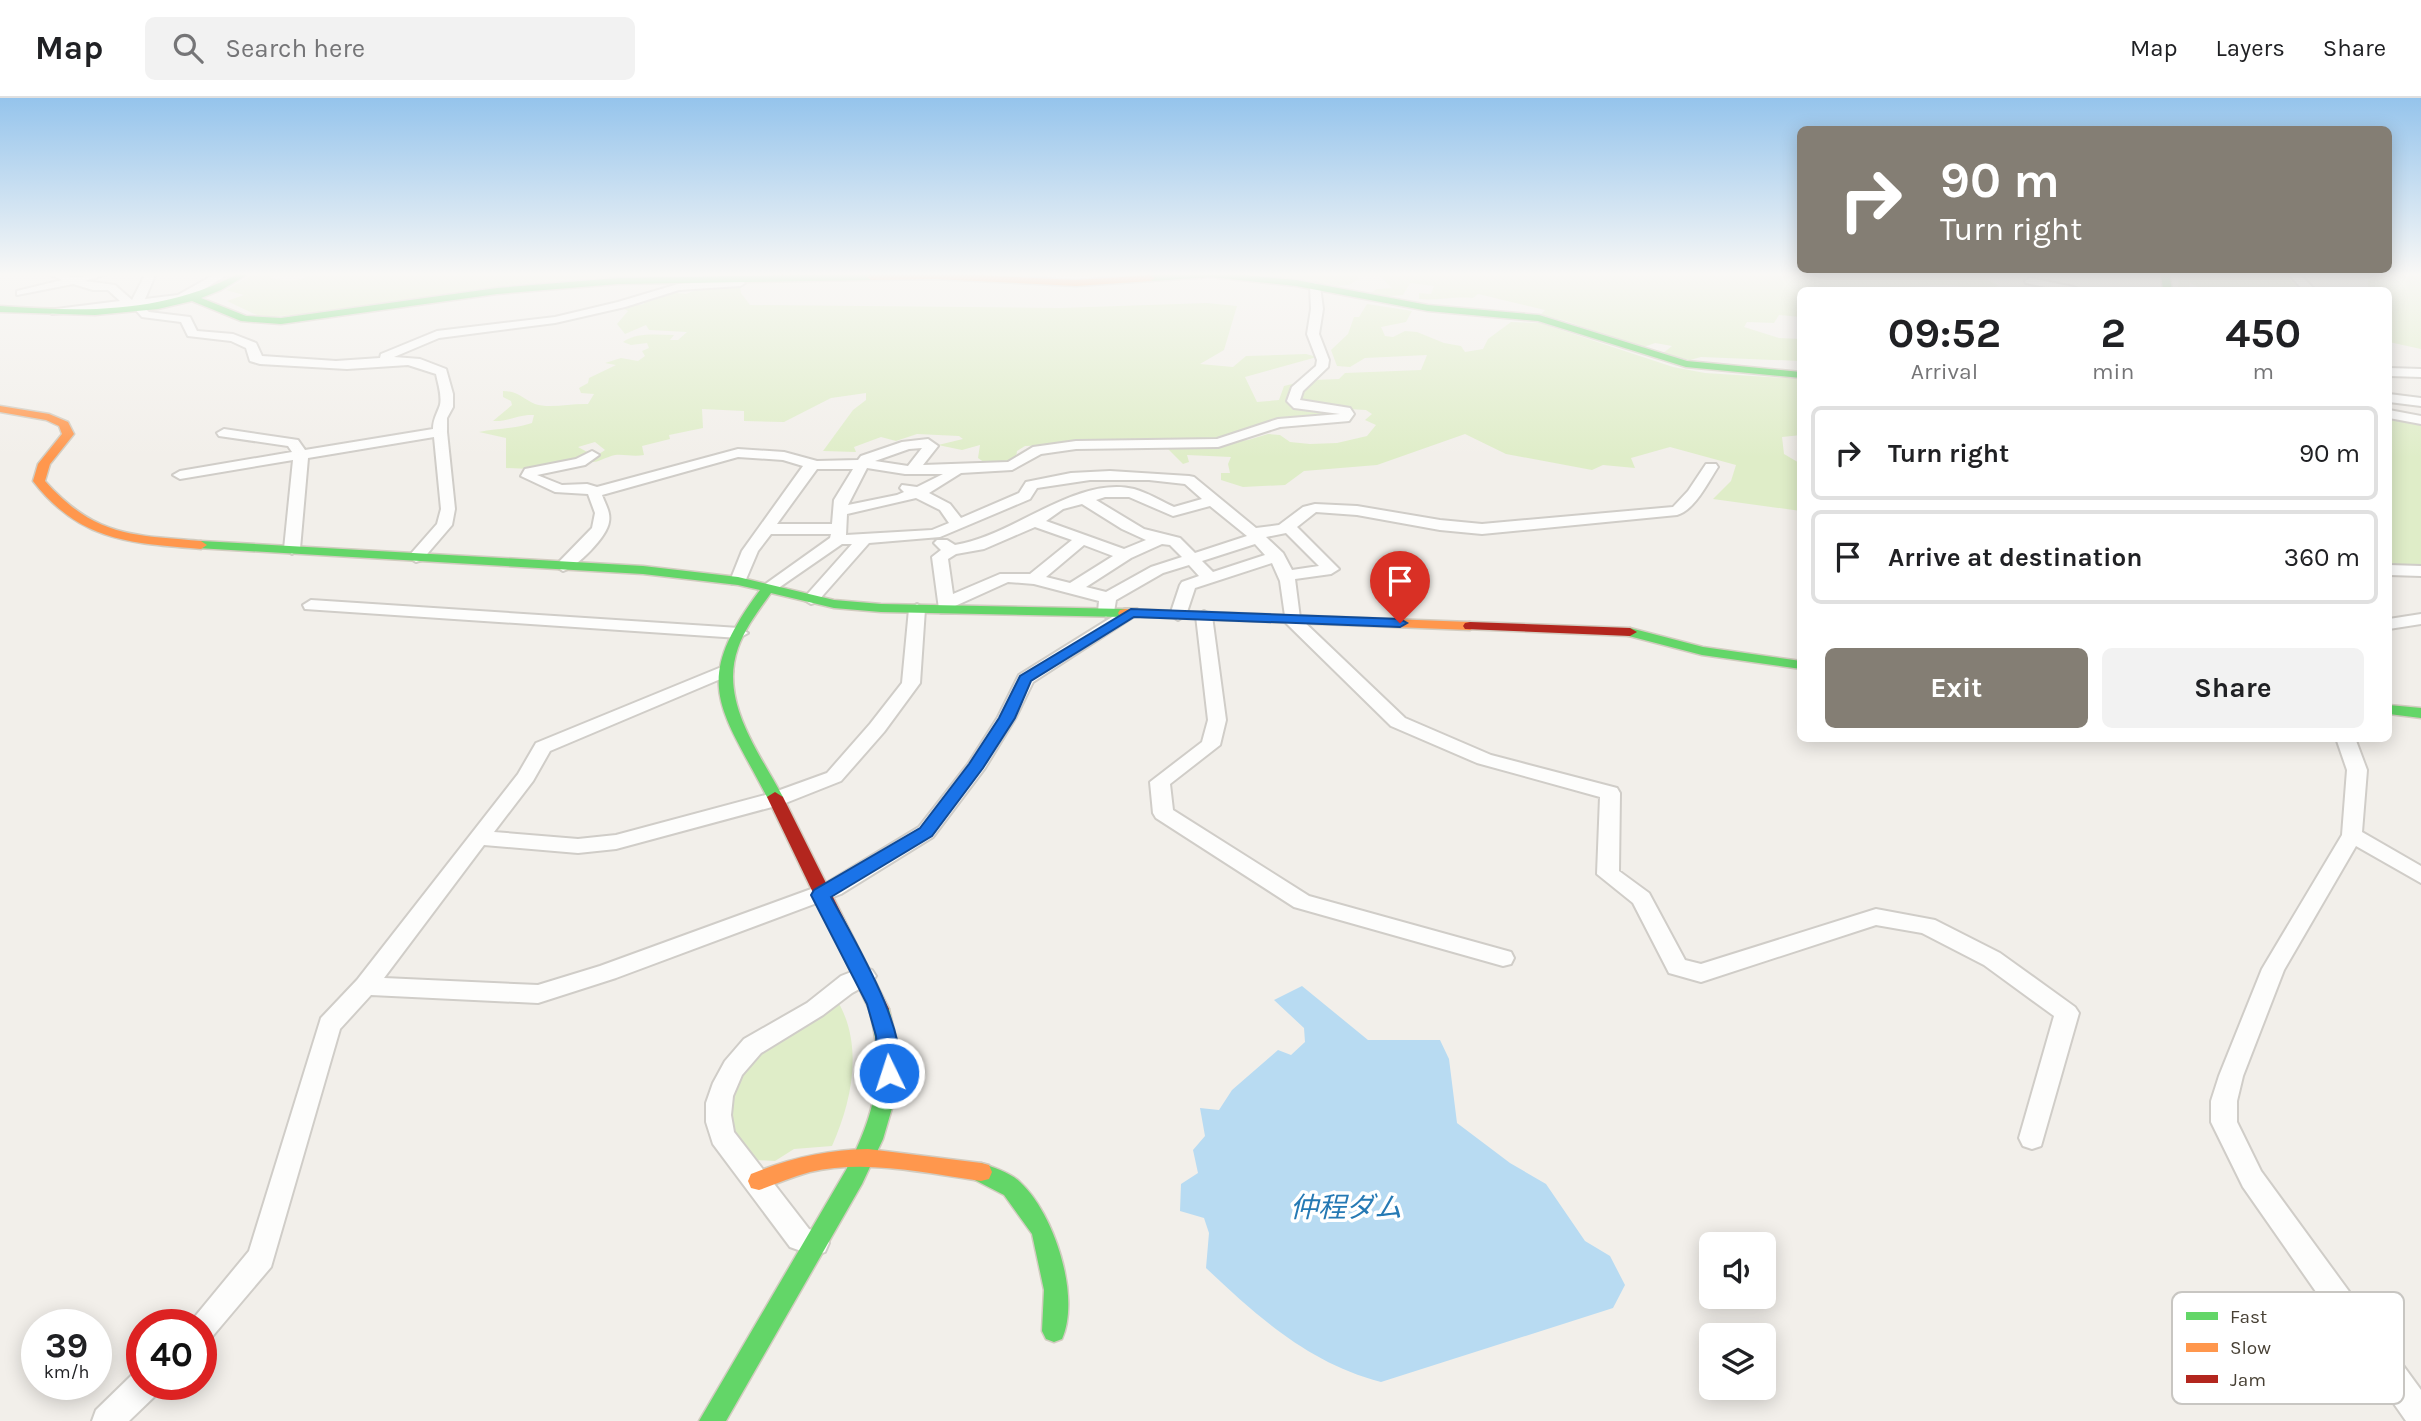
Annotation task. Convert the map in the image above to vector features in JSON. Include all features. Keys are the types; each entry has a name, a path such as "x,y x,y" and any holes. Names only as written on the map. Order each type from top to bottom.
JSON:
{"street":[{"path":"198,335 239,340 252,346 254,358 260,360 326,364 412,362 433,365 442,372 447,394 446,407 440,418 440,432 449,509 444,525 416,557"},
{"path":"368,363 439,335"},
{"path":"592,454 580,461 530,472 528,476 560,489 587,488 595,492 738,453 784,456 809,463 909,470 958,470 1012,466 1038,450 1076,445 1218,443 1278,423 1344,418 1348,414 1345,411 1299,405 1293,401 1297,390 1322,368 1323,360 1313,335"},
{"path":"1592,335 1686,364 1797,375"},
{"path":"2392,372 2421,373"},
{"path":"2392,398 2421,402"},
{"path":"0,409 49,417 64,424 68,434 44,464 39,481 51,498 103,531 139,541 643,570 738,581 852,606 917,609 947,606 1107,605 1157,570 1287,527 1310,508 1343,508 1451,528 1482,529 1677,510 1693,494 1711,467"},
{"path":"2392,415 2421,421"},
{"path":"180,475 440,432"},
{"path":"224,433 293,443 301,455 292,549"},
{"path":"712,1421 864,1157 882,1112 889,1073 886,1036 877,1004 820,895 776,799 729,712 724,693 724,671 739,632 768,588 838,534 841,500 866,459 907,445 928,443 932,446 901,481 915,493 945,507 958,524"},
{"path":"1098,473 1115,445"},
{"path":"738,581 750,551 811,468 809,463"},
{"path":"1012,466 1031,485"},
{"path":"841,510 873,506 915,493 958,470"},
{"path":"766,530 865,538 934,534 1025,496 1031,485 1069,476 1098,473 1189,480 1210,501 1277,556 1287,576 1292,619 1398,722 1484,759 1610,793 1608,874 1641,898 1677,967 1701,973 1876,917 1927,926 1992,959 2067,1013 2032,1138"},
{"path":"563,566 599,531 603,515 594,496 595,492"},
{"path":"947,606 940,557 952,550 979,546 1034,522 1058,506 1104,493 1131,492 1173,512 1210,501"},
{"path":"1084,498 1091,528 1125,555"},
{"path":"1034,522 1091,528 1156,541 1175,541 1210,578"},
{"path":"1287,527 1331,569 1287,576"},
{"path":"1034,579 1091,528"},
{"path":"934,534 952,550"},
{"path":"811,599 822,583 865,538"},
{"path":"1072,589 1125,555 1156,541"},
{"path":"1178,615 1188,585 1277,556"},
{"path":"2392,570 2421,571"},
{"path":"947,606 1006,577 1034,579 1072,589 1131,613 1633,632 1702,651 1797,664"},
{"path":"312,605 739,632"},
{"path":"479,838 578,846 616,842 776,799 834,777 877,728 911,683 917,609"},
{"path":"365,986 538,994 608,972 820,895 926,832 975,768 1007,718 1025,679 1131,613"},
{"path":"1204,616 1217,720 1211,745 1160,782 1163,813 1302,902 1503,958"},
{"path":"2392,624 2421,619"},
{"path":"217,1309 261,1258 329,1025 365,986 526,777 543,747 724,671"},
{"path":"2392,710 2421,713"},
{"path":"2333,1292 2252,1179 2224,1122 2224,1101 2231,1076 2273,970 2352,835 2357,770 2346,742"},
{"path":"2352,835 2421,876"},
{"path":"815,1243 800,1238 722,1136 716,1118 719,1097 734,1064 748,1048 816,1009 848,981 864,976"},
{"path":"758,1181 782,1169 811,1161 864,1157 981,1172 1012,1188 1042,1230 1056,1290 1054,1331"},
{"path":"2404,1392 2421,1416"},
{"path":"107,1421 129,1400"}],"green space":[{"path":"647,335 674,335 670,340 678,340 684,335 1229,335 1224,350 1200,364 1233,367 1246,356 1306,354 1317,357 1245,377 1257,402 1279,400 1284,386 1300,382 1288,399 1290,404 1302,409 1340,413 1339,416 1273,420 1220,439 1025,446 1017,451 1016,458 1007,464 988,465 978,458 980,445 962,450 938,445 963,439 959,436 917,434 896,441 881,437 854,447 856,452 823,451 853,410 866,400 866,393 831,398 784,422 744,421 744,411 702,409 703,428 669,435 670,439 642,446 644,455 615,455 587,462 605,450 595,442 578,447 589,453 586,457 531,469 506,468 506,438 479,432 532,423 534,415 493,421 512,405 511,401 503,397 503,391 541,405 588,404 594,394 581,393 579,388 588,383 589,378 616,365 605,363 621,358 638,361 645,356 642,351 649,348 647,343 631,345 623,342"},
{"path":"1347,335 1393,337 1424,335 1461,346 1465,352 1483,349 1494,335 1575,335 1673,367 1705,373 1797,379 1797,435 1782,437 1784,454 1797,462 1797,510 1713,499 1731,481 1736,465 1670,447 1631,458 1635,468 1603,465 1592,470 1506,454 1465,434 1377,465 1304,471 1285,485 1243,487 1221,480 1221,473 1230,473 1228,464 1231,457 1187,455 1189,462 1183,464 1167,448 1248,440 1268,434 1280,435 1290,442 1310,444 1337,443 1367,436 1376,425 1365,420 1372,414 1366,410 1330,408 1296,400 1314,380 1339,379 1345,373 1421,370 1427,355 1365,358 1350,367 1337,366 1331,350"},
{"path":"1604,335 1769,335 1797,339 1797,361 1701,357 1690,360 1662,354 1672,346 1655,343 1641,348"},
{"path":"2392,335 2421,335 2421,349 2392,343"},
{"path":"2392,416 2421,422 2421,568 2392,566"},
{"path":"837,1000 845,1017 853,1054 845,1111 832,1146 794,1149 775,1161 757,1160 737,1140 726,1122 726,1098 745,1058"}],"water":[{"name":"仲程ダム","path":"1302,986 1368,1040 1440,1040 1449,1059 1457,1123 1510,1163 1546,1184 1585,1241 1610,1256 1625,1285 1613,1308 1381,1382 1331,1363 1286,1337 1206,1268 1209,1233 1204,1218 1180,1211 1181,1184 1198,1173 1193,1150 1205,1136 1200,1108 1219,1110 1232,1090 1278,1050 1291,1055 1305,1042 1304,1028 1274,1000"}],"traffic: fast":[{"path":"1592,335 1686,364 1797,375"},
{"path":"201,545 643,570 738,581 834,604 881,608 1125,613"},
{"path":"768,588 745,620 731,648 725,671 726,694 733,716 775,797"},
{"path":"1630,632 1702,651 1797,664"},
{"path":"2392,710 2421,713"},
{"path":"712,1421 854,1177 872,1139 885,1098 889,1065 879,1009"},
{"path":"981,1172 1012,1188 1042,1230 1056,1290 1054,1331"}],"traffic: slow":[{"path":"0,409 49,417 64,424 68,434 44,464 39,481 72,512 98,528 126,538 201,545"},
{"path":"1125,613 1470,626"},
{"path":"759,1181 813,1162 840,1159 896,1160 981,1172"}],"traffic: jam":[{"path":"1470,626 1630,632"},
{"path":"775,797 879,1009"}],"route":[{"path":"889,1073 886,1036 877,1004 820,895 926,832 975,768 1007,718 1025,679 1131,613 1400,623"}]}
